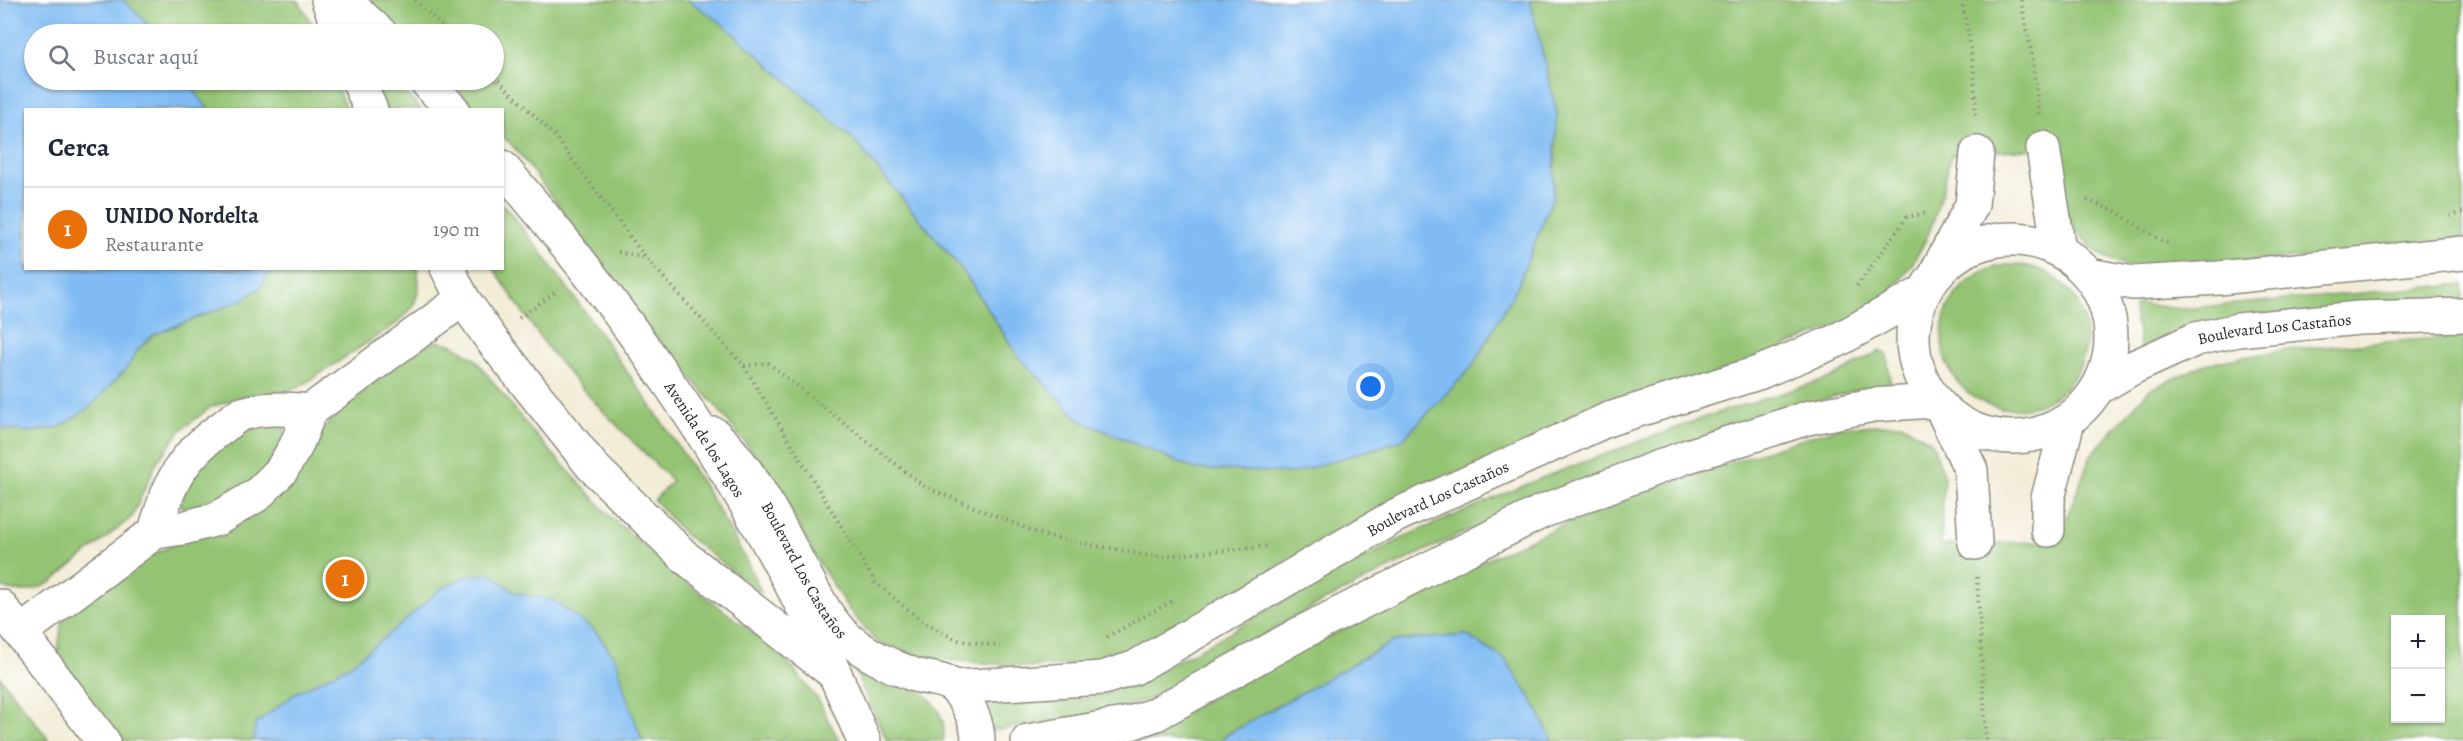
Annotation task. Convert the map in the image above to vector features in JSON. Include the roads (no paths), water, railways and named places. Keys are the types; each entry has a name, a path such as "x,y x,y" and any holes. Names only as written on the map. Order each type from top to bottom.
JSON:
{"street":[{"path":"328,0 337,24"},
{"path":"344,0 370,24"},
{"path":"362,90 370,108"},
{"path":"434,90 451,108"},
{"path":"2043,148 2059,250"},
{"path":"1975,543 1971,470 1938,405 1919,376 1913,348 1914,319 1929,284 1972,205 1977,153"},
{"name":"Avenida de los Lagos","path":"504,170 620,315 686,409 751,513 814,629 864,741"},
{"path":"1028,741 1131,723 1156,714 1301,633 1443,559 1541,512 1688,456 1808,418 1873,405 1938,405 1970,429 2002,438 2037,435 2068,421 2085,406 2098,388 2110,360 2112,330 2105,300 2089,275 2059,250 2026,239 1992,241 1960,253 1929,284"},
{"path":"2089,275 2133,283 2219,278 2463,253"},
{"path":"448,270 463,299 491,339 592,466 678,550 835,674"},
{"name":"Boulevard Los Castaños","path":"686,409 728,447 752,480 825,613 845,637 877,658 912,674 954,687 1103,678 1134,668 1407,510 1609,419 1758,373 1836,341 1929,284"},
{"path":"21,632 155,532 183,528 217,519 257,495 281,471 296,446 310,411 463,299"},
{"name":"Boulevard Los Castaños","path":"2098,388 2134,367 2196,339 2238,330 2359,318 2463,315"},
{"path":"155,532 163,502 177,470 210,435 240,414 277,408 310,411"},
{"path":"2048,530 2048,498 2068,421"},
{"path":"0,606 103,741"},
{"path":"954,687 972,714 978,728 978,741"}],"water":[{"path":"0,0 123,0 147,24 24,24 24,90 194,90 207,108 24,108 24,270 271,270 260,288 242,300 153,335 137,351 127,368 90,407 60,427 31,432 0,428"},
{"path":"688,0 1530,0 1557,114 1553,197 1518,285 1472,367 1402,440 1294,473 1195,469 1081,421 1018,356 964,272 852,138 719,21"},
{"path":"492,574 514,592 555,601 596,632 617,661 642,741 254,741 255,724 298,692 350,665 442,588 470,575"},
{"path":"1466,635 1505,659 1534,703 1552,741 1220,741 1226,735 1394,641"}],"place":[{"name":"UNIDO Nordelta","path":"345,579"}]}
